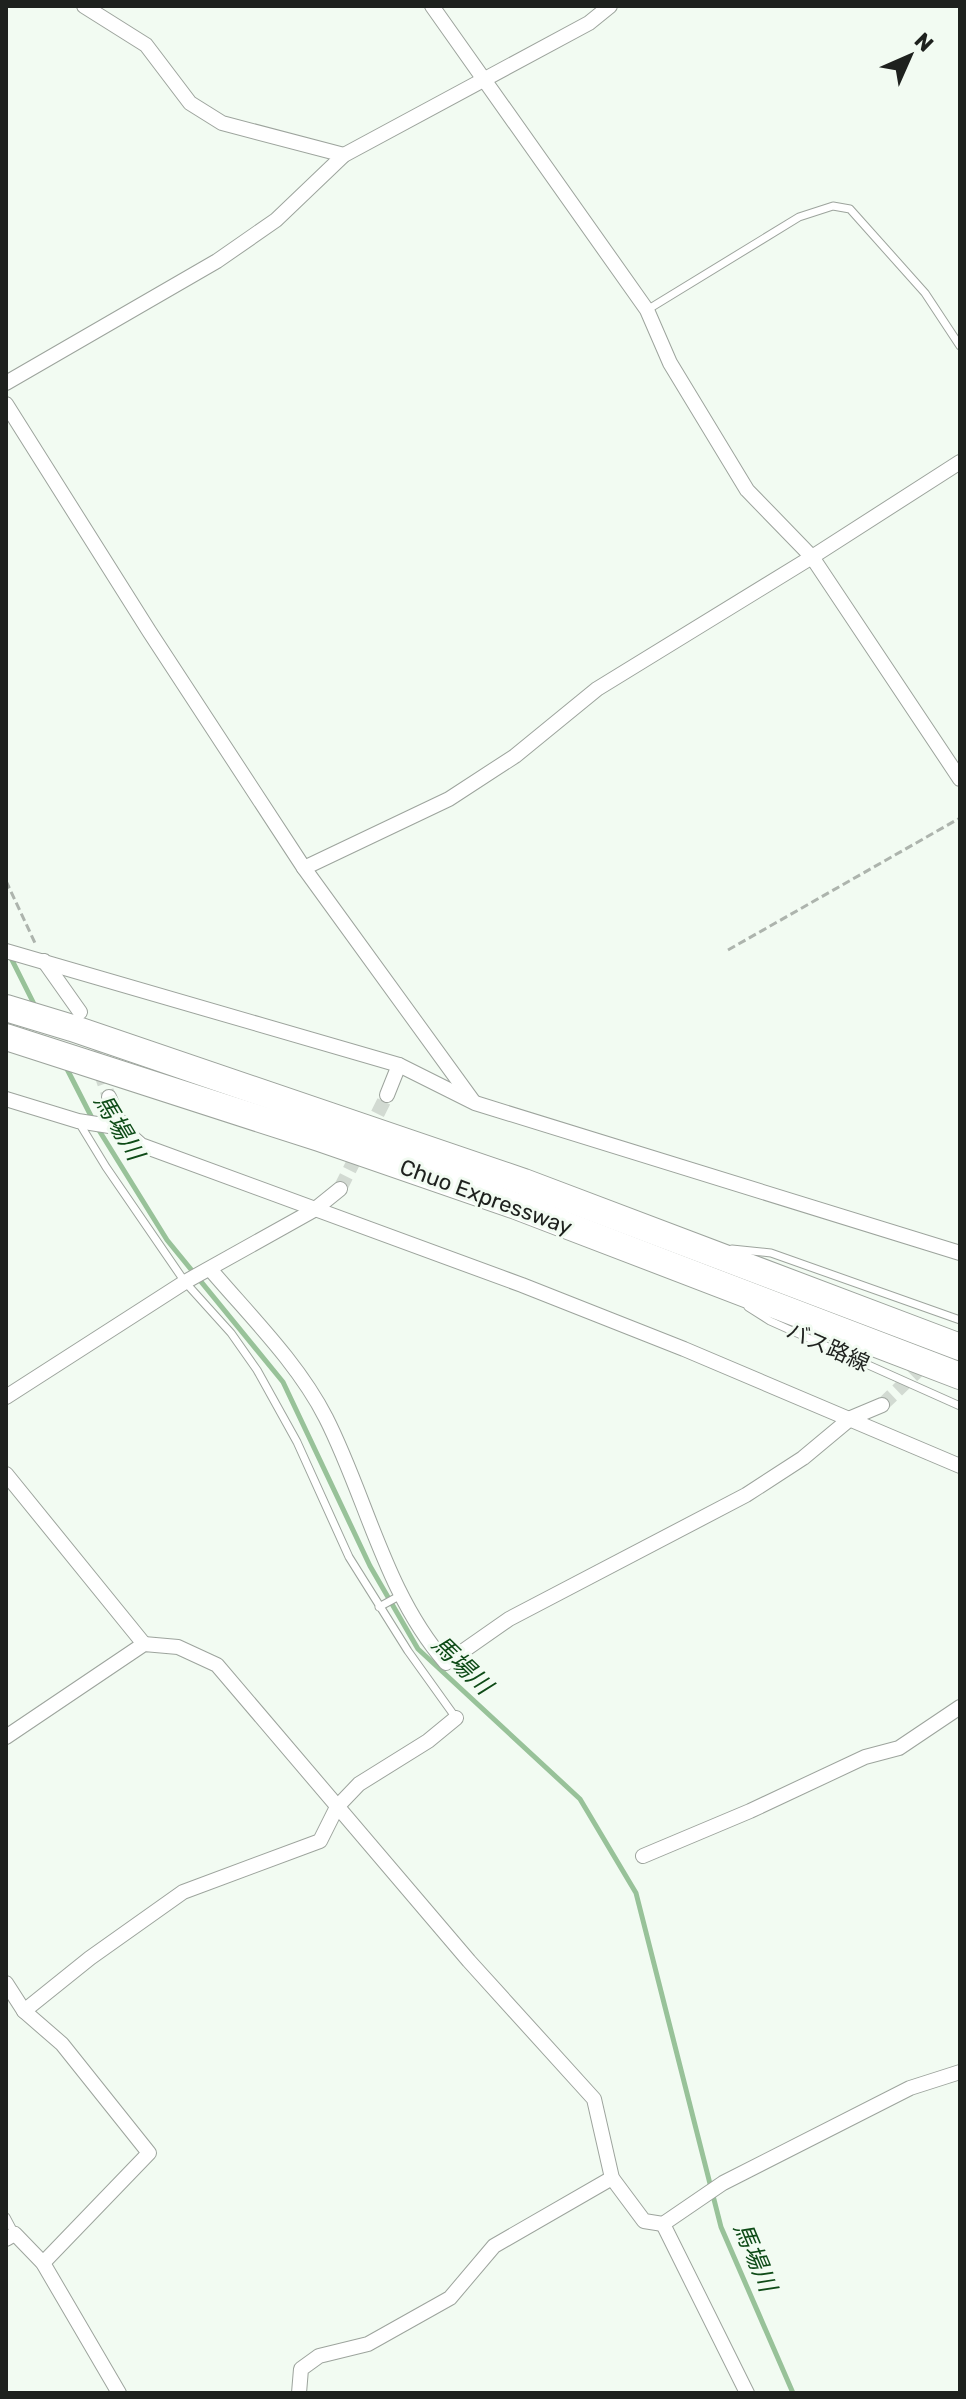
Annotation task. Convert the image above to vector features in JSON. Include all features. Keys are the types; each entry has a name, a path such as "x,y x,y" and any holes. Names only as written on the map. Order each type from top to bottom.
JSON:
{"highway":[{"name":"Chuo Expressway","path":"12,1010 76,1020 524,1182 960,1347"},
{"name":"Chuo Expressway","path":"6,1037 350,1148 516,1206 960,1376"}],"street":[{"path":"84,6 146,45 190,103 222,123 344,155"},
{"path":"432,6 647,310 670,363 747,490 812,557 960,779"},
{"path":"6,383 217,261 276,220 344,155 589,23 610,6"},
{"path":"6,404 304,868 475,1103"},
{"path":"304,868 449,799 515,756 597,689 960,462"},
{"path":"6,951 399,1065 475,1103 960,1253"},
{"path":"43,961 76,1020"},
{"path":"387,1095 399,1065"},
{"path":"109,1097 114,1128"},
{"path":"6,1099 82,1122 114,1128 141,1145 522,1285 851,1418 960,1466"},
{"path":"6,1397 187,1281 314,1210 340,1189"},
{"path":"208,1270 297,1372 325,1417 398,1597 446,1663 509,1619 746,1495 803,1458 851,1418 882,1405"},
{"path":"6,1474 144,1644"},
{"path":"6,1737 144,1644 178,1647 217,1665 469,1961 594,2099 612,2178 644,2221 663,2224 723,2183 910,2088 960,2072"},
{"path":"643,1856 750,1811 865,1757 899,1748 960,1707"},
{"path":"24,2011 90,1958 183,1892 320,1841 337,1807 359,1784 428,1741 456,1718"},
{"path":"6,1983 24,2011 62,2044 149,2153 43,2263"},
{"path":"299,2393 301,2369 319,2356 368,2344 450,2298 494,2246 612,2178"},
{"path":"663,2224 747,2393"},
{"path":"11,2236 43,2263 119,2393"}],"lane":[{"path":"647,310 799,217 833,206 850,209 925,293 960,346"},
{"path":"82,1122 106,1167 187,1281 231,1333 257,1370 297,1442 349,1557 456,1718"},
{"path":"686,1244 771,1253 960,1320"},
{"name":"バス路線","path":"702,1277 770,1321 960,1406"},
{"path":"382,1606 398,1597"},
{"path":"6,2217 11,2236"}],"path":[{"path":"728,950 960,818"},
{"path":"6,881 43,961"}],"waterway":[{"name":"馬場川","path":"10,956 36,1008"},
{"name":"馬場川","path":"66,1067 92,1118"},
{"name":"馬場川","path":"97,1127 167,1240 283,1382 370,1566 418,1649 580,1799 636,1893 721,2227 793,2393"}],"tunnel":[{"path":"86,1031 109,1097"},
{"path":"340,1189 387,1095"},
{"path":"882,1405 928,1361"}]}
